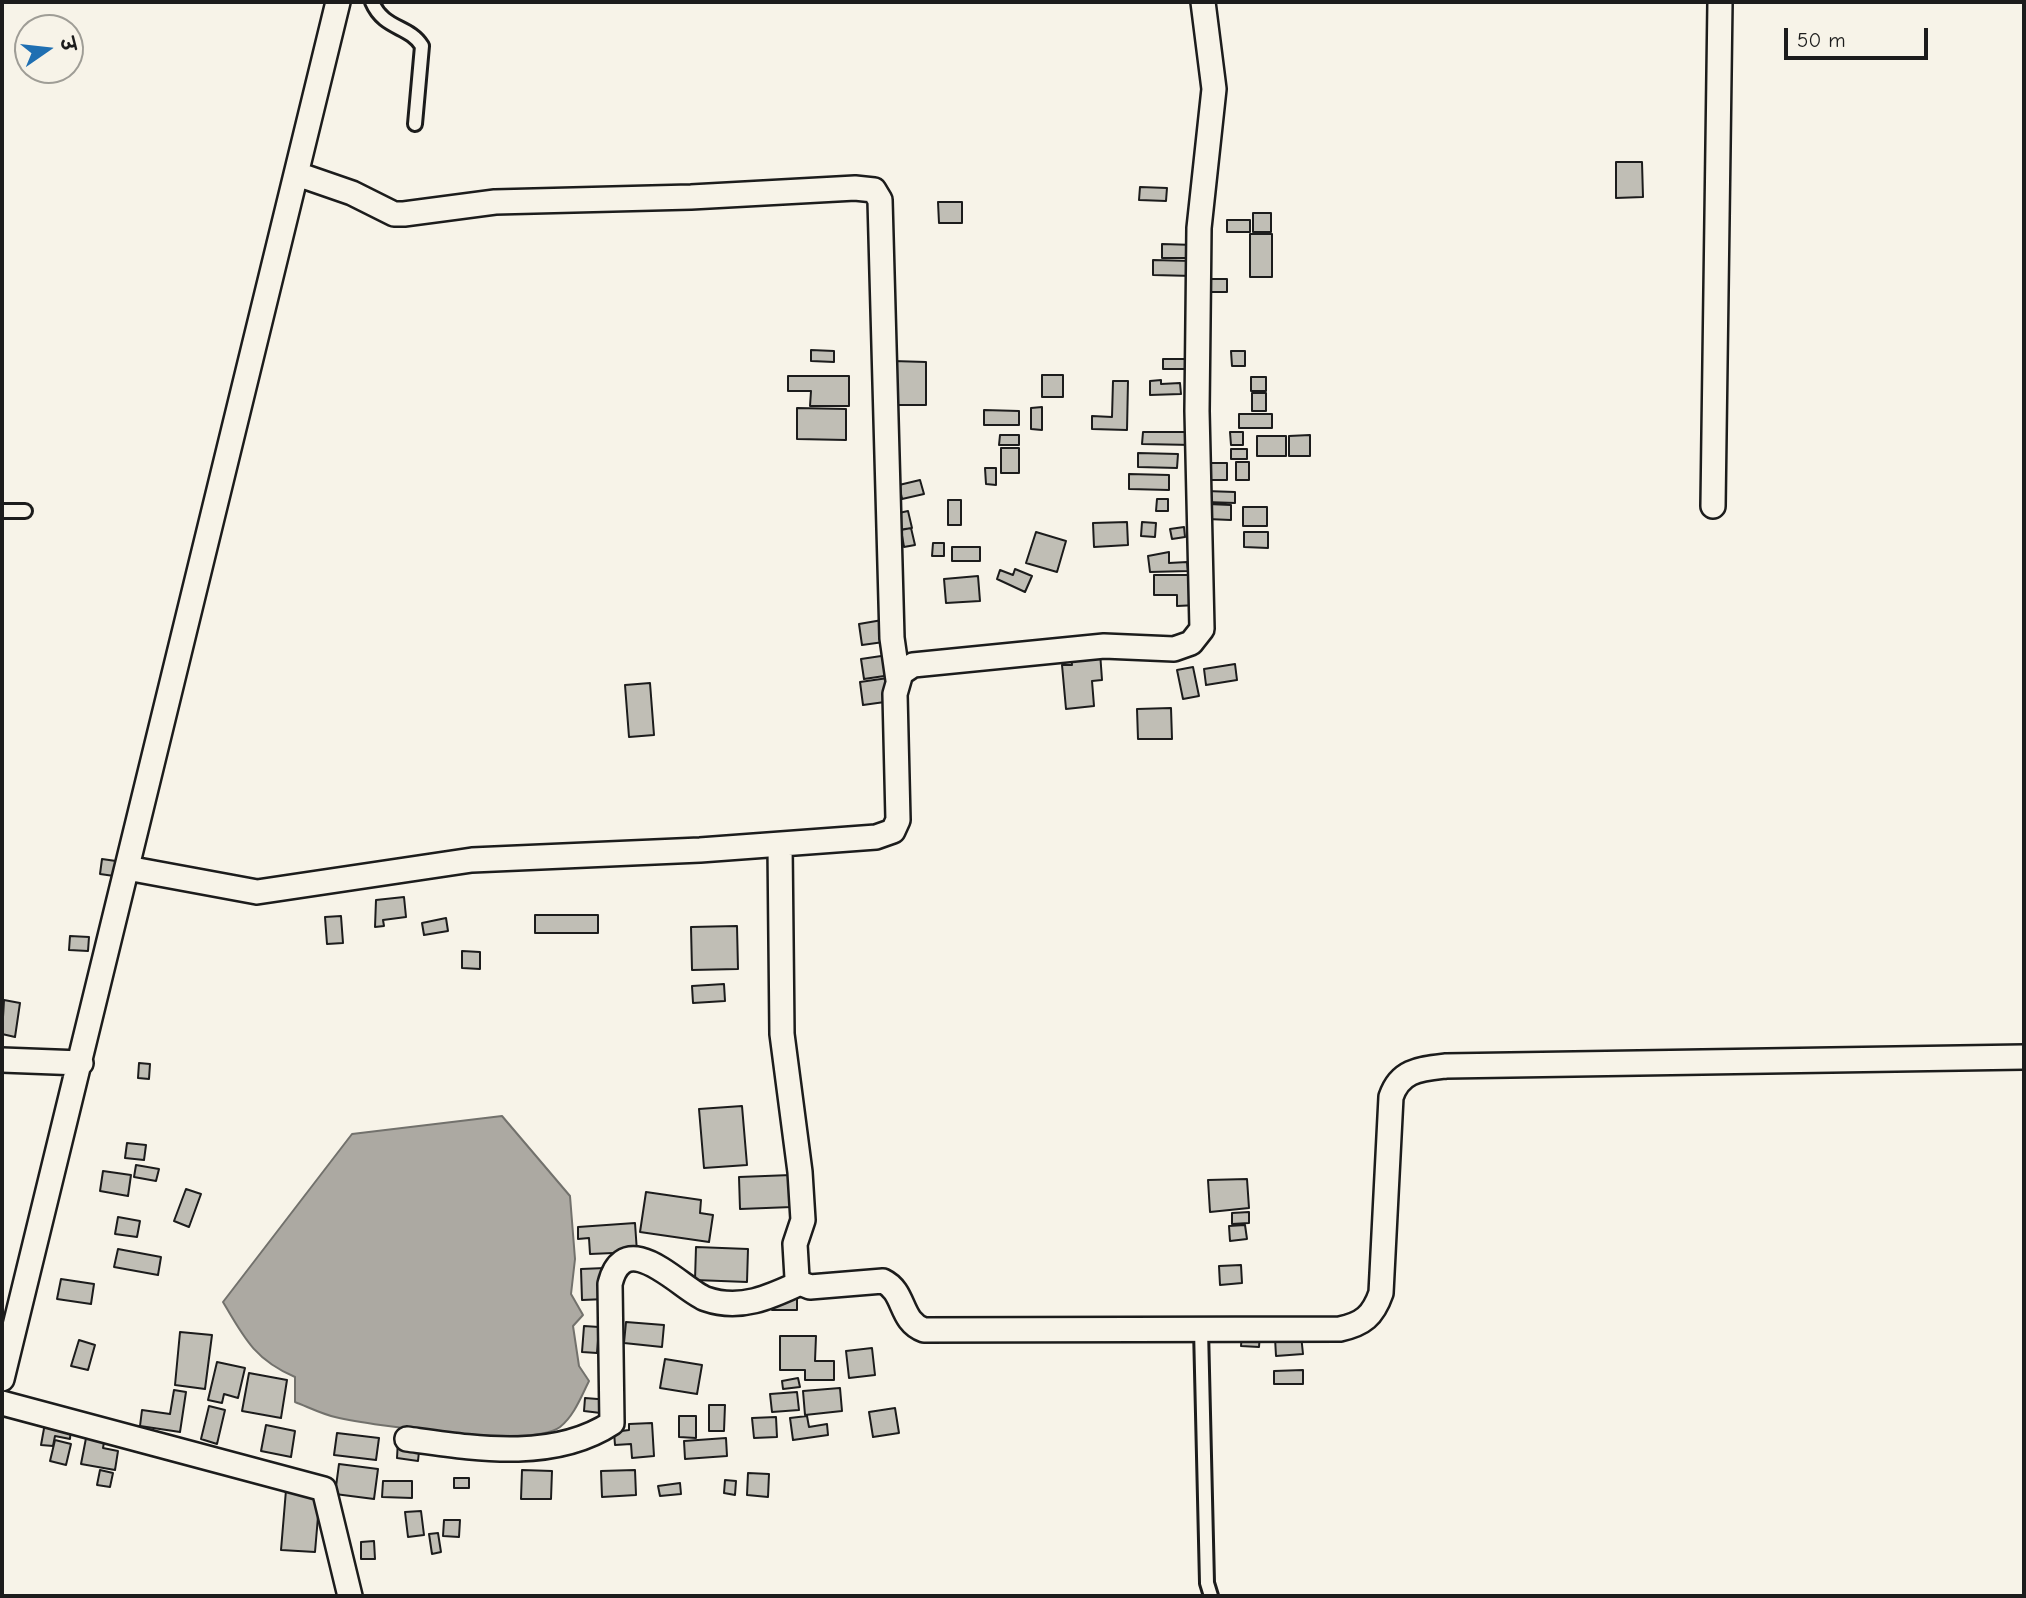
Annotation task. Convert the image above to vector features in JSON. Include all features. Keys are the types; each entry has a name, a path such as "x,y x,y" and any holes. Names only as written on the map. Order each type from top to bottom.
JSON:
{"street":[{"path":"2,1380 338,2"},
{"path":"898,680 906,668 928,663 989,660 1104,646 1174,649 1191,643 1202,629 1197,411 1199,228 1214,89 1203,2"},
{"path":"1713,506 1720,2"},
{"path":"127,868 257,892 472,860 780,845 876,837 887,834 896,826 898,680 892,638 880,200 874,190 495,202 394,214 352,193 297,174"},
{"path":"780,845 782,1034 800,1172 803,1220 796,1244 800,1283"},
{"path":"407,1439 484,1449 513,1449 584,1438 612,1423 610,1284 613,1272 622,1264 633,1261 657,1265 707,1300 746,1303 767,1299 800,1283 810,1287 883,1281 896,1290 908,1321 924,1330 1340,1329 1359,1325 1369,1318 1381,1293 1385,1270 1391,1097 1401,1077 1412,1071 1460,1066 2024,1057"},
{"path":"2,1060 81,1063"},
{"path":"2,1403 324,1489 350,1596"}],"lane":[{"path":"372,2 389,25 415,38 422,46 415,124"},
{"path":"2,512 26,511"},
{"path":"1201,1329 1207,1583 1212,1596"}],"shaded area":[{"path":"502,1116 570,1196 575,1259 571,1294 583,1315 573,1326 579,1366 589,1381 577,1406 560,1427 544,1433 519,1436 416,1430 354,1421 330,1416 295,1402 295,1377 270,1363 252,1347 223,1302 352,1134"}],"building":[{"path":"1616,162 1642,162 1643,197 1616,198"},
{"path":"1140,187 1167,188 1166,201 1139,200"},
{"path":"938,202 962,202 962,223 939,223"},
{"path":"1253,213 1271,213 1271,232 1253,232"},
{"path":"1227,220 1250,220 1250,232 1227,232"},
{"path":"1250,234 1272,234 1272,277 1250,277"},
{"path":"1162,244 1195,245 1195,258 1162,258"},
{"path":"1153,260 1193,261 1193,276 1153,275"},
{"path":"1207,279 1227,279 1227,292 1207,292"},
{"path":"811,350 834,351 834,362 811,361"},
{"path":"1231,351 1245,351 1245,366 1232,366"},
{"path":"1163,359 1193,359 1193,369 1163,369"},
{"path":"893,361 926,362 926,405 893,405"},
{"path":"1042,375 1063,375 1063,397 1042,397"},
{"path":"788,376 849,376 849,406 810,406 811,391 788,391"},
{"path":"1251,377 1266,377 1266,391 1251,391"},
{"path":"1161,380 1161,384 1180,383 1181,394 1150,395 1150,381"},
{"path":"1113,381 1128,381 1127,430 1092,429 1092,416 1112,417"},
{"path":"1252,393 1266,393 1266,411 1252,411"},
{"path":"1042,407 1042,430 1031,429 1031,408"},
{"path":"797,408 846,409 846,440 797,439"},
{"path":"984,410 1019,411 1019,425 984,425"},
{"path":"1239,414 1272,414 1272,428 1239,428"},
{"path":"1143,432 1192,432 1192,445 1142,444"},
{"path":"1230,432 1243,432 1243,445 1231,445"},
{"path":"1000,435 1019,435 1019,445 999,445"},
{"path":"1310,435 1310,456 1289,456 1289,436"},
{"path":"1257,436 1286,436 1286,456 1257,456"},
{"path":"1001,448 1019,448 1019,473 1001,473"},
{"path":"1231,449 1247,449 1247,459 1231,459"},
{"path":"1138,453 1178,454 1177,468 1138,467"},
{"path":"1236,462 1249,462 1249,480 1236,480"},
{"path":"1209,463 1227,463 1227,480 1209,480"},
{"path":"985,468 996,468 996,485 986,484"},
{"path":"1129,474 1169,475 1169,490 1129,489"},
{"path":"920,480 924,494 902,499 899,485"},
{"path":"1206,491 1235,492 1235,503 1206,502"},
{"path":"1157,499 1168,499 1168,511 1156,511"},
{"path":"948,500 961,500 961,525 948,525"},
{"path":"1208,504 1231,505 1231,520 1207,519"},
{"path":"1243,507 1267,507 1267,526 1243,526"},
{"path":"908,511 912,528 898,530 894,514"},
{"path":"1127,522 1128,545 1094,547 1093,523"},
{"path":"1142,522 1156,523 1155,537 1141,536"},
{"path":"1184,527 1185,537 1172,539 1170,529"},
{"path":"911,528 915,545 904,547 901,530"},
{"path":"1036,532 1066,541 1057,572 1026,563"},
{"path":"1244,532 1268,532 1268,548 1244,547"},
{"path":"933,543 944,543 944,556 932,556"},
{"path":"952,547 980,547 980,561 952,561"},
{"path":"1169,552 1169,563 1187,562 1188,571 1150,572 1148,556"},
{"path":"1015,569 1032,576 1025,592 997,579 1000,570 1013,575"},
{"path":"1154,575 1197,575 1198,605 1177,606 1177,595 1154,595"},
{"path":"978,576 980,601 946,603 944,579"},
{"path":"888,619 891,641 862,645 859,624"},
{"path":"1100,652 1102,680 1092,681 1094,706 1066,709 1062,665 1072,665 1071,655"},
{"path":"888,655 891,675 864,679 861,659"},
{"path":"1235,664 1237,680 1206,685 1204,669"},
{"path":"1193,667 1199,696 1183,699 1177,670"},
{"path":"888,678 892,701 863,705 860,682"},
{"path":"650,683 654,735 629,737 625,685"},
{"path":"1171,708 1172,739 1138,739 1137,709"},
{"path":"102,859 116,861 114,876 100,874"},
{"path":"404,897 406,917 383,920 384,926 375,927 376,900"},
{"path":"535,915 598,915 598,933 535,933"},
{"path":"341,916 343,943 327,944 325,917"},
{"path":"446,918 448,931 424,935 422,923"},
{"path":"737,926 738,969 692,970 691,927"},
{"path":"70,936 89,937 88,951 69,950"},
{"path":"462,951 480,952 480,969 462,968"},
{"path":"724,984 725,1001 693,1003 692,986"},
{"path":"4,1000 20,1003 15,1037 2,1034"},
{"path":"139,1063 150,1064 149,1079 138,1078"},
{"path":"742,1106 747,1165 704,1168 699,1109"},
{"path":"127,1143 146,1145 144,1160 125,1158"},
{"path":"136,1165 159,1169 156,1181 134,1177"},
{"path":"103,1171 131,1175 128,1196 100,1191"},
{"path":"791,1175 792,1207 740,1209 739,1177"},
{"path":"1247,1179 1249,1208 1210,1212 1208,1180"},
{"path":"186,1189 201,1194 189,1227 174,1221"},
{"path":"646,1192 701,1200 700,1213 713,1215 709,1242 640,1232"},
{"path":"1249,1212 1249,1223 1232,1224 1232,1213"},
{"path":"118,1217 140,1221 137,1237 115,1234"},
{"path":"635,1223 637,1252 590,1254 589,1238 578,1239 578,1227"},
{"path":"1245,1225 1247,1239 1230,1241 1229,1226"},
{"path":"696,1247 748,1249 747,1282 695,1280"},
{"path":"118,1249 161,1257 158,1275 114,1267"},
{"path":"1241,1265 1242,1283 1220,1285 1219,1266"},
{"path":"605,1268 606,1299 582,1300 581,1269"},
{"path":"61,1279 94,1284 91,1304 57,1299"},
{"path":"797,1297 797,1310 772,1310 772,1298"},
{"path":"626,1322 664,1325 662,1347 624,1343"},
{"path":"584,1326 599,1327 597,1353 582,1352"},
{"path":"180,1332 212,1335 205,1389 175,1385"},
{"path":"1242,1333 1260,1334 1259,1347 1241,1346"},
{"path":"1301,1335 1303,1354 1276,1356 1275,1338"},
{"path":"780,1336 816,1336 815,1361 834,1361 834,1380 805,1380 805,1370 780,1370"},
{"path":"79,1340 95,1345 88,1370 71,1366"},
{"path":"872,1348 875,1375 849,1378 846,1351"},
{"path":"665,1359 702,1365 697,1394 660,1388"},
{"path":"217,1362 245,1368 238,1398 224,1394 222,1403 208,1400"},
{"path":"1303,1370 1303,1384 1274,1384 1274,1371"},
{"path":"249,1373 287,1380 281,1418 242,1411"},
{"path":"798,1378 800,1387 783,1389 782,1381"},
{"path":"840,1388 842,1411 805,1415 803,1391"},
{"path":"174,1390 186,1392 180,1432 140,1426 142,1410 170,1414"},
{"path":"797,1392 799,1410 772,1412 770,1394"},
{"path":"585,1398 610,1400 609,1414 584,1411"},
{"path":"709,1405 725,1405 724,1431 709,1431"},
{"path":"209,1406 225,1410 217,1444 201,1439"},
{"path":"895,1408 899,1433 873,1437 869,1412"},
{"path":"679,1416 696,1416 696,1438 679,1437"},
{"path":"807,1416 809,1427 827,1424 828,1435 793,1440 790,1418"},
{"path":"776,1417 777,1437 754,1438 752,1418"},
{"path":"45,1423 71,1428 70,1439 55,1436 53,1446 41,1445"},
{"path":"652,1423 654,1456 632,1458 631,1444 615,1445 614,1432 629,1430 629,1424"},
{"path":"266,1425 295,1431 291,1457 261,1451"},
{"path":"87,1433 105,1437 103,1448 118,1451 115,1470 81,1464"},
{"path":"337,1433 379,1438 376,1460 334,1455"},
{"path":"726,1438 727,1456 685,1459 684,1441"},
{"path":"55,1440 71,1444 66,1465 50,1461"},
{"path":"398,1440 420,1442 418,1461 397,1458"},
{"path":"339,1464 378,1469 374,1499 335,1494"},
{"path":"100,1470 113,1473 110,1487 97,1485"},
{"path":"522,1470 552,1471 551,1499 521,1499"},
{"path":"635,1470 636,1495 602,1497 601,1471"},
{"path":"748,1473 769,1474 768,1497 747,1495"},
{"path":"454,1478 469,1478 469,1488 454,1488"},
{"path":"725,1480 736,1481 735,1495 724,1493"},
{"path":"383,1481 412,1481 412,1498 382,1497"},
{"path":"680,1483 681,1494 660,1496 658,1486"},
{"path":"286,1490 320,1493 315,1552 281,1550"},
{"path":"421,1511 424,1535 408,1537 405,1512"},
{"path":"444,1520 460,1520 459,1537 443,1536"},
{"path":"438,1533 441,1552 432,1554 429,1534"},
{"path":"374,1541 375,1559 361,1559 361,1542"}]}
